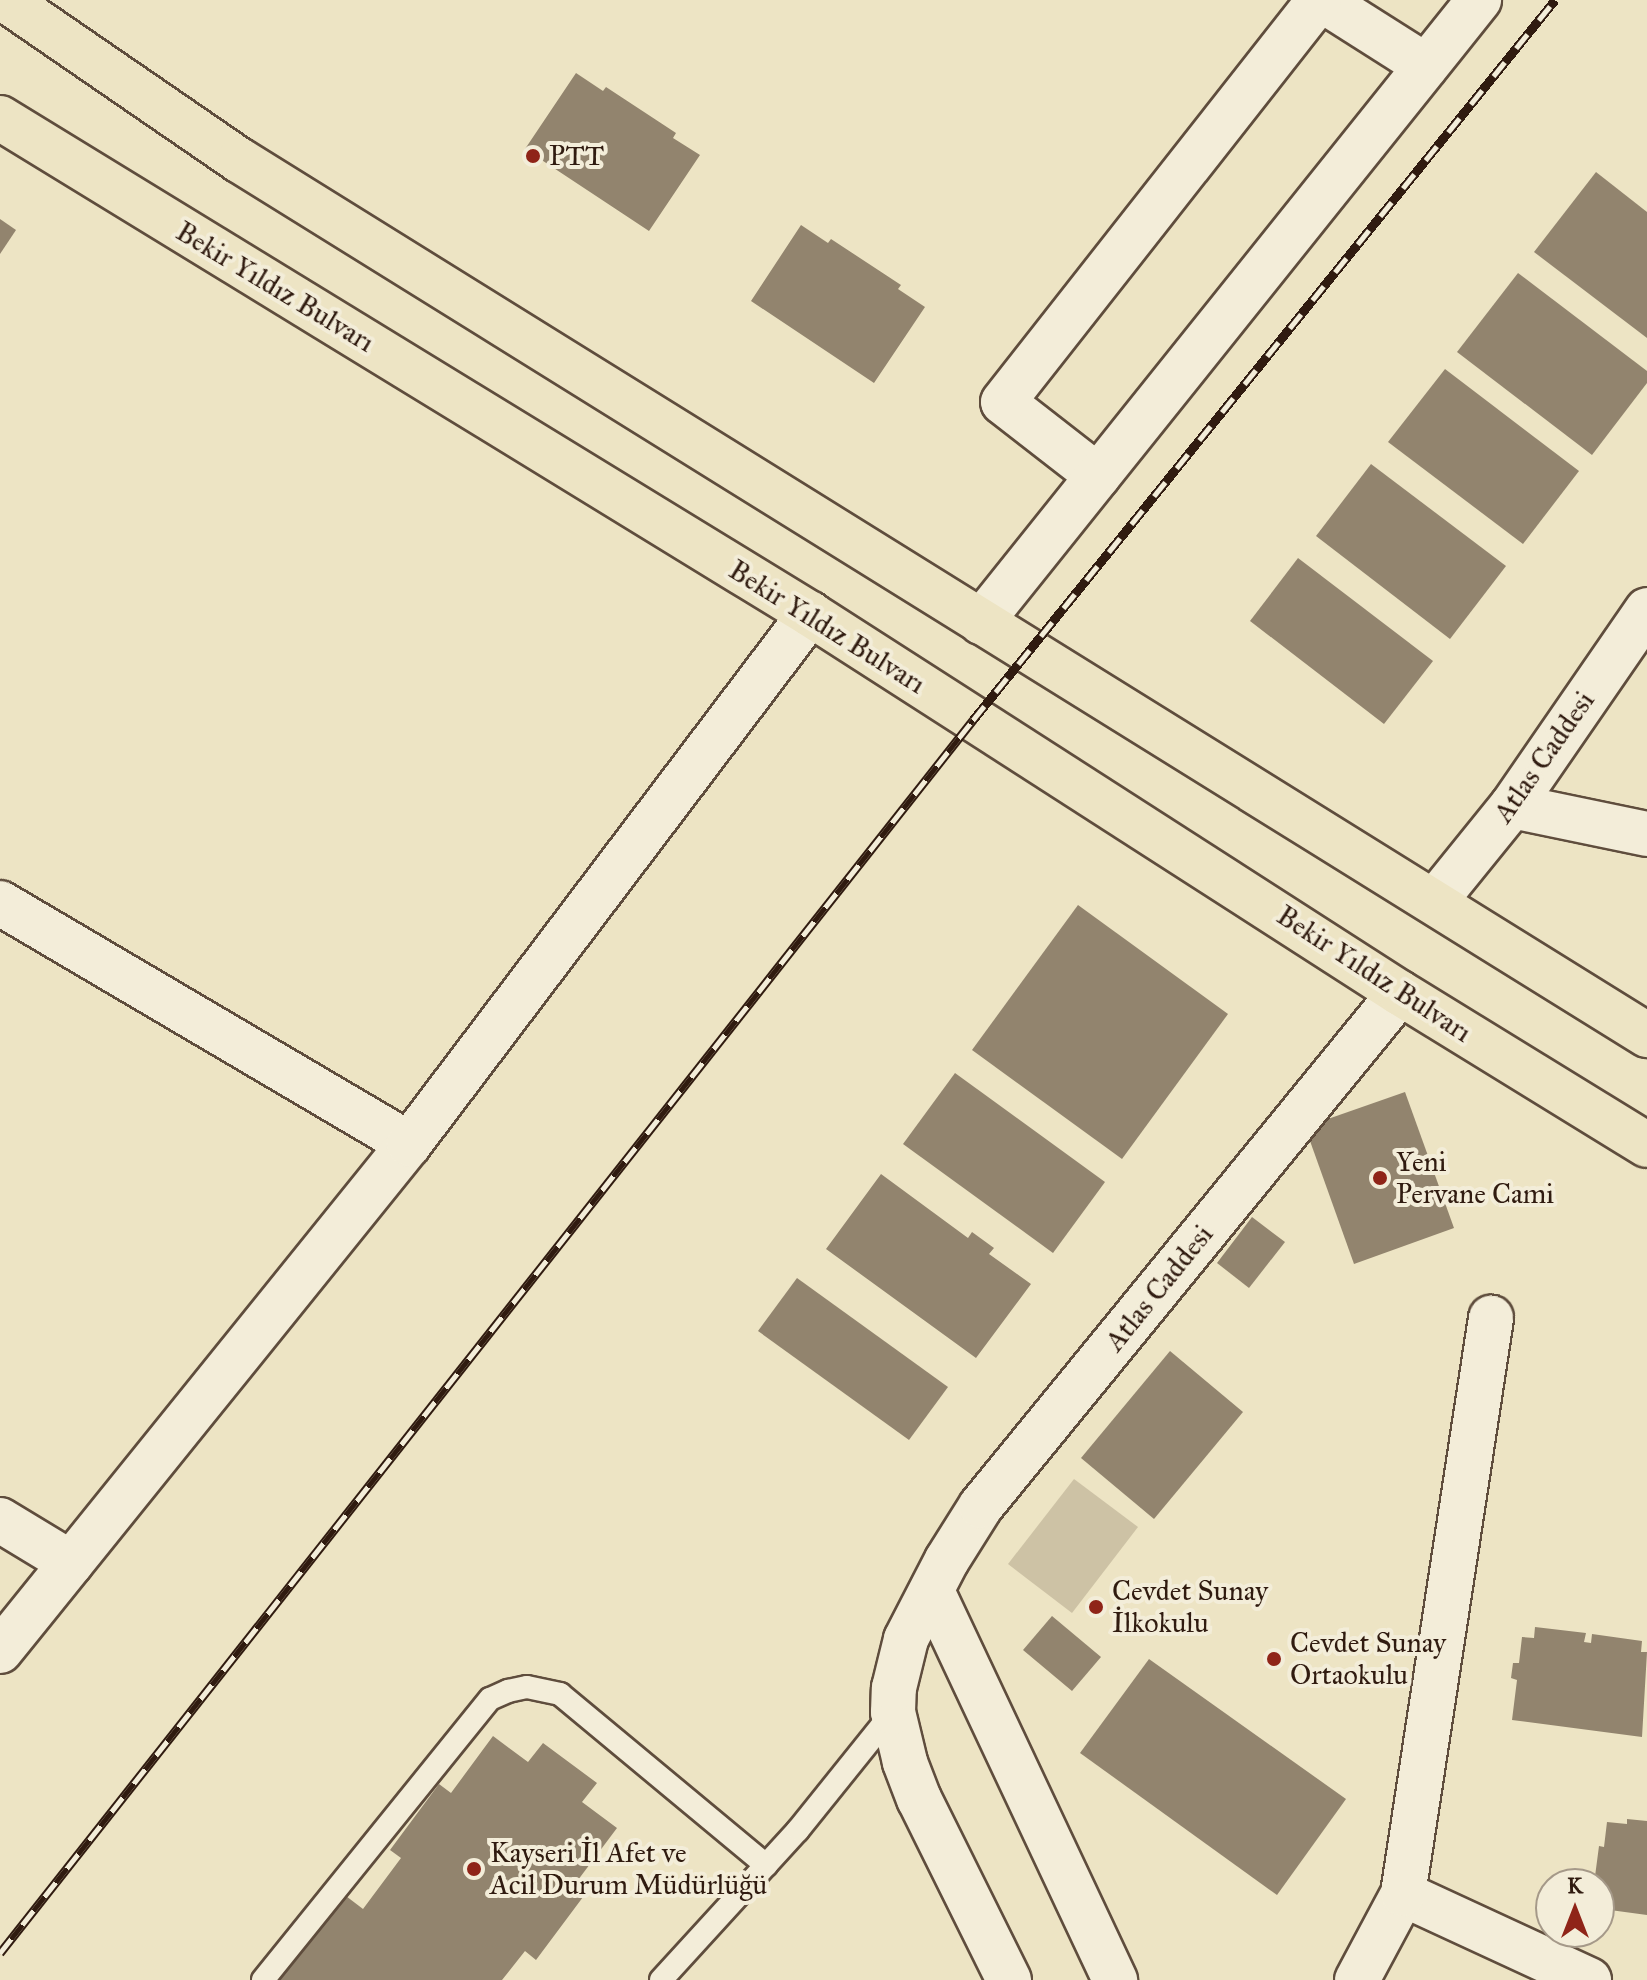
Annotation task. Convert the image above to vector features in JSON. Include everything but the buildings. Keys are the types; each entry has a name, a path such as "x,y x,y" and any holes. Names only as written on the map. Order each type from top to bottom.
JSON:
{"main road":[{"path":"6,0 239,160 1647,1035"},
{"name":"Bekir Yıldız Bulvarı","path":"0,118 810,614 1400,993 1647,1145"}],"street":[{"path":"1098,476 1003,402 1320,0 1426,66"},
{"path":"981,622 1479,0"},
{"name":"Atlas Caddesi","path":"1435,901 1512,806 1647,610"},
{"path":"0,1651 409,1144 810,614"},
{"path":"1512,806 1647,834"},
{"path":"0,903 409,1144"},
{"name":"Atlas Caddesi","path":"1009,1980 919,1799 893,1712 896,1676 906,1639 933,1593 947,1560 981,1506 1400,993"},
{"path":"1357,1980 1403,1894 1491,1318"},
{"path":"0,1520 71,1563"},
{"path":"933,1593 1115,1980"},
{"path":"1403,1894 1589,1980"}],"lane":[{"path":"263,1980 490,1699 508,1691 527,1687 560,1694 766,1865"},
{"path":"661,1980 766,1865 893,1712"}],"shaded area":[{"path":"1074,1479 1138,1527 1072,1613 1008,1564"}],"railway":[{"path":"0,1953 973,720 1555,0"}],"place":[{"name":"PTT","path":"533,156"},
{"name":"Yeni Pervane Cami","path":"1380,1178"},
{"name":"Cevdet Sunay İlkokulu","path":"1096,1607"},
{"name":"Cevdet Sunay Ortaokulu","path":"1274,1659"},
{"name":"Kayseri İl Afet ve Acil Durum Müdürlüğü","path":"474,1869"}]}
